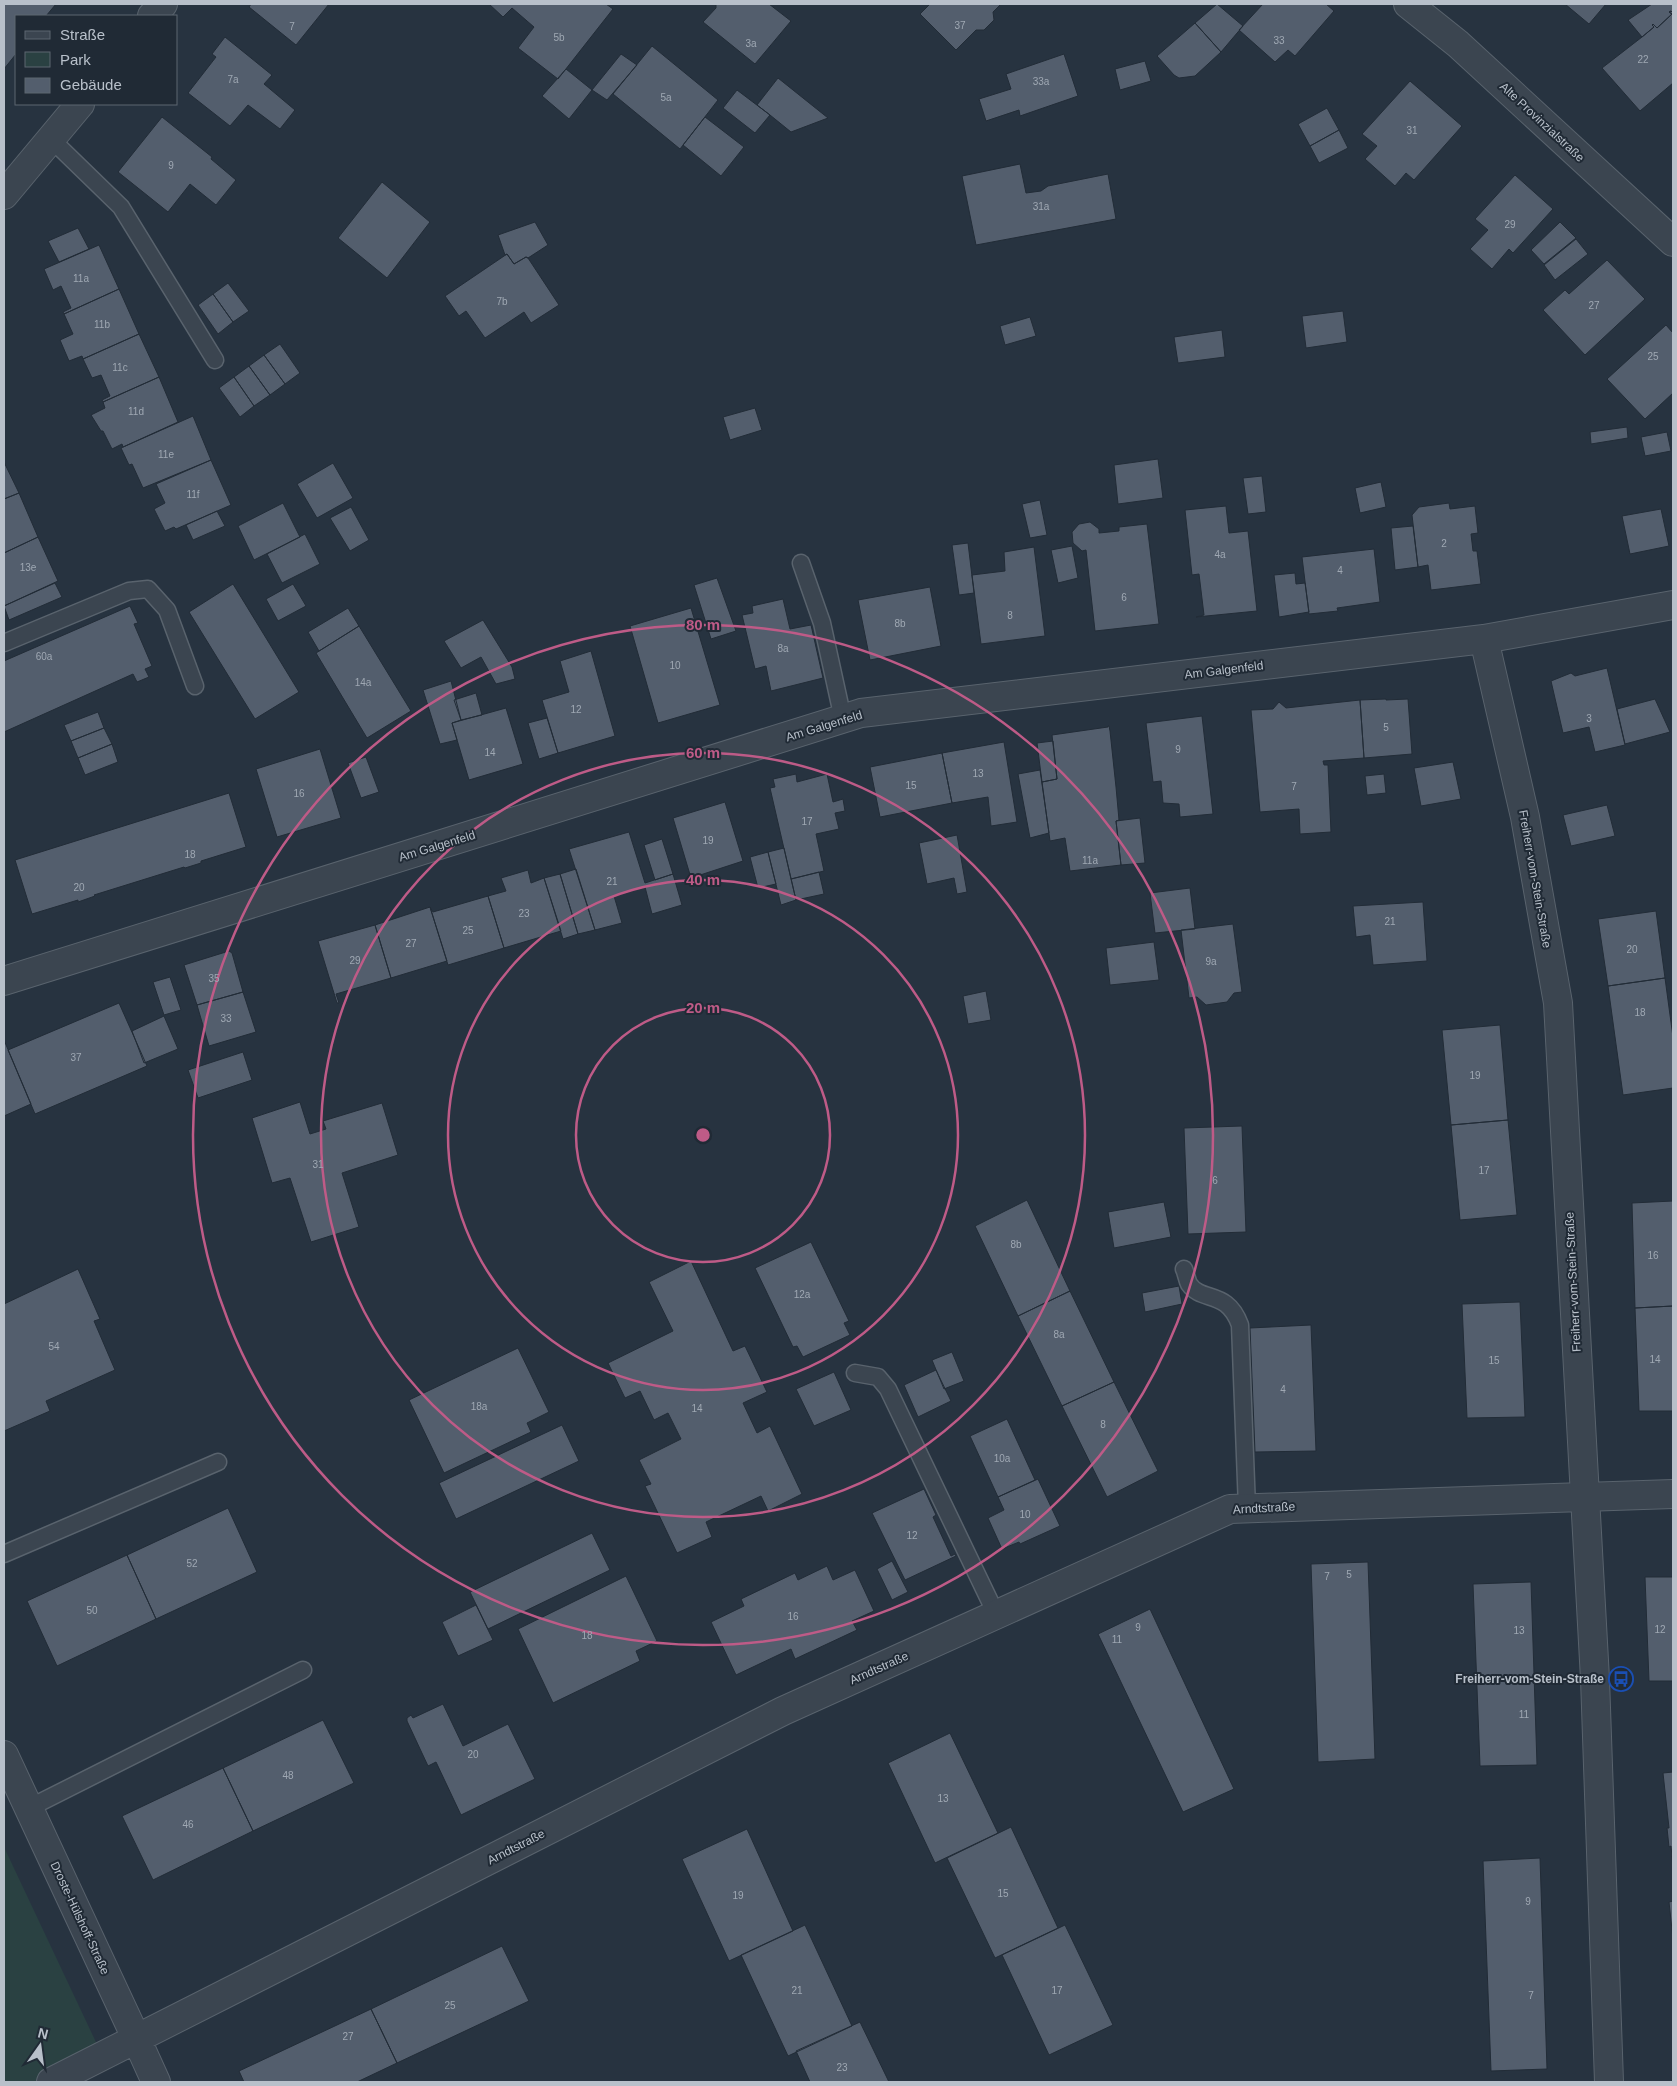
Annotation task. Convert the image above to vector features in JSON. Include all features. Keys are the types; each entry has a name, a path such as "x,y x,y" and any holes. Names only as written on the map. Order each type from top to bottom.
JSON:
{"street":[{"path":"153,15 163,4"},
{"name":"Alte Provinzialstraße","path":"1408,4 1465,51 1673,242"},
{"path":"7,187 79,105"},
{"name":"Am Galgenfeld","path":"4,981 861,713 1484,638 1673,604"},
{"name":"Freiherr-vom-Stein-Straße","path":"1484,638 1525,817 1558,1003 1595,1679 1609,2082"},
{"name":"Arndtstraße","path":"51,2082 138,2040 783,1711 1230,1509 1673,1494"},
{"name":"Droste-Hülshoff-Straße","path":"4,1755 156,2082"}],"lane":[{"path":"51,139 121,207 215,360"},
{"path":"801,563 822,623 842,719"},
{"path":"4,643 129,591 148,589 167,610 196,686"},
{"path":"1184,1269 1189,1284 1198,1291 1228,1304 1240,1325 1247,1508"},
{"path":"855,1372 878,1377 888,1389 996,1614"},
{"path":"4,1554 218,1462"},
{"path":"29,1808 303,1670"}],"green space":[{"path":"4,1847 103,2057 51,2082 4,2082"}],"building":[{"path":"4,4 56,4 47,15 15,15 15,55 4,69"},
{"path":"251,4 329,4 296,45 249,7"},
{"path":"489,4 606,4 613,9 558,79 518,48 534,27 512,8 503,17"},
{"path":"716,4 769,4 791,21 755,64 703,22 716,8"},
{"path":"930,4 1001,4 993,12 994,20 984,30 976,30 956,50 920,14"},
{"path":"1217,4 1243,26 1221,52 1195,23"},
{"path":"1263,4 1326,4 1334,11 1295,56 1288,50 1275,62 1239,30"},
{"path":"1565,4 1606,4 1589,24"},
{"path":"1652,4 1673,4 1673,13 1669,12 1672,14 1657,28 1653,24 1654,27 1642,37 1628,20"},
{"path":"1669,12 1673,13 1673,83 1640,111 1602,68 1654,27 1653,24 1657,28 1672,14"},
{"path":"1195,23 1221,52 1195,76 1179,78 1157,56"},
{"path":"225,37 272,75 264,84 295,110 280,129 248,105 230,126 188,93 216,57 212,54"},
{"path":"652,46 718,100 680,149 613,94"},
{"path":"621,54 637,65 607,100 592,90"},
{"path":"1064,54 1078,96 1020,116 1019,110 986,121 979,99 1011,89 1006,74"},
{"path":"1145,61 1151,81 1120,90 1115,69"},
{"path":"566,69 592,90 569,119 542,96"},
{"path":"778,78 828,118 791,132 757,105"},
{"path":"1410,81 1462,126 1414,180 1406,173 1395,186 1365,159 1377,146 1362,134"},
{"path":"737,90 770,115 755,133 723,108"},
{"path":"1327,108 1339,130 1310,146 1298,124"},
{"path":"162,117 212,157 211,159 236,180 216,205 190,184 168,212 118,172"},
{"path":"705,117 744,147 721,176 683,145"},
{"path":"1339,130 1348,148 1319,163 1310,146"},
{"path":"1020,164 1026,193 1041,191 1048,186 1108,174 1116,219 976,245 962,176"},
{"path":"1515,175 1553,209 1513,253 1509,249 1492,269 1470,249 1488,230 1475,219"},
{"path":"382,182 430,222 387,278 338,238"},
{"path":"535,222 548,245 528,258 526,257 514,264 507,254 505,255 498,235"},
{"path":"1560,222 1576,238 1544,264 1531,250"},
{"path":"78,228 89,249 59,262 48,241"},
{"path":"1576,239 1588,254 1555,280 1544,265"},
{"path":"99,245 119,289 64,314 63,312 71,308 61,286 53,290 44,269"},
{"path":"507,254 514,264 526,257 528,258 559,305 531,323 524,312 485,338 466,311 459,316 445,296"},
{"path":"1607,260 1645,299 1585,355 1543,310 1565,290 1569,294"},
{"path":"228,283 249,311 233,322 213,294"},
{"path":"119,289 139,334 83,359 82,356 69,361 60,340 73,334 64,314"},
{"path":"213,294 233,322 218,334 198,305"},
{"path":"1343,311 1347,342 1306,348 1302,316"},
{"path":"1030,317 1036,336 1005,345 1000,326"},
{"path":"1666,325 1673,333 1673,393 1645,419 1607,379"},
{"path":"1222,330 1225,357 1178,363 1174,337"},
{"path":"139,334 159,377 103,402 102,400 110,396 101,375 92,378 83,359"},
{"path":"280,344 300,373 285,384 264,355"},
{"path":"264,355 285,384 270,395 249,366"},
{"path":"249,366 270,395 254,406 234,377"},
{"path":"159,377 178,422 123,447 122,444 112,449 103,431 101,431 91,415 105,408 103,402"},
{"path":"234,377 254,406 240,417 219,388"},
{"path":"755,408 762,430 730,440 723,417"},
{"path":"193,416 211,460 143,488 132,464 129,465 121,448"},
{"path":"1627,427 1628,438 1591,444 1590,432"},
{"path":"1667,432 1671,451 1645,456 1641,437"},
{"path":"1158,459 1163,498 1118,504 1114,465"},
{"path":"211,460 231,505 176,529 174,527 165,531 154,509 165,503 156,484"},
{"path":"4,462 19,493 4,499"},
{"path":"333,463 353,498 317,518 297,484"},
{"path":"1262,476 1266,512 1248,514 1243,478"},
{"path":"1381,482 1386,507 1360,513 1355,488"},
{"path":"19,493 38,537 4,553 4,499"},
{"path":"1040,500 1047,535 1030,538 1022,504"},
{"path":"283,503 300,537 254,560 238,526"},
{"path":"1449,503 1450,509 1475,506 1478,533 1471,534 1473,551 1477,551 1481,584 1431,590 1428,565 1418,567 1412,515 1419,507"},
{"path":"1226,506 1229,533 1248,531 1257,611 1196,617 1204,615 1199,574 1192,575 1185,510"},
{"path":"351,507 369,540 350,551 330,518"},
{"path":"1661,509 1669,546 1630,554 1622,516"},
{"path":"217,511 225,526 193,540 186,525"},
{"path":"1090,522 1099,529 1099,533 1119,531 1119,527 1147,524 1159,624 1095,631 1086,550 1082,551 1073,543 1072,532 1079,524"},
{"path":"1413,526 1418,567 1395,570 1391,528"},
{"path":"305,534 320,564 282,583 267,554"},
{"path":"38,537 58,581 4,606 4,553"},
{"path":"968,543 974,593 959,595 952,545"},
{"path":"1072,546 1078,578 1058,583 1051,550"},
{"path":"1034,547 1045,636 981,644 972,575 1005,571 1004,552"},
{"path":"1374,549 1380,602 1337,608 1338,611 1309,614 1302,557"},
{"path":"1295,573 1296,584 1305,583 1309,612 1279,617 1274,575"},
{"path":"717,578 736,631 711,639 694,585"},
{"path":"55,583 62,597 9,620 4,606"},
{"path":"233,584 299,692 255,719 189,612"},
{"path":"293,584 306,606 278,621 266,599"},
{"path":"930,587 941,646 870,660 858,600"},
{"path":"783,599 790,629 811,625 823,678 771,691 766,666 755,669 742,615 753,613 752,606"},
{"path":"130,606 138,623 134,624 152,666 145,669 149,677 137,682 133,674 4,732 4,661"},
{"path":"348,608 359,626 319,651 308,632"},
{"path":"691,608 720,705 658,723 630,626"},
{"path":"483,620 512,667 515,679 496,684 481,657 461,668 444,641"},
{"path":"359,626 411,711 367,738 316,653"},
{"path":"591,651 615,736 558,753 542,700 569,692 560,661"},
{"path":"1607,668 1625,745 1595,752 1589,727 1563,733 1551,681 1571,673 1575,676"},
{"path":"451,681 461,720 452,723 457,740 440,744 423,690"},
{"path":"476,693 482,715 461,720 454,700"},
{"path":"1408,699 1412,754 1364,758 1360,700"},
{"path":"1655,699 1670,732 1625,744 1617,709"},
{"path":"1360,700 1364,758 1323,761 1324,765 1328,765 1331,832 1300,834 1299,809 1260,812 1251,710 1273,709 1279,702 1286,708"},
{"path":"506,708 523,764 469,780 452,723"},
{"path":"98,712 104,728 71,741 64,725"},
{"path":"1202,716 1213,814 1180,817 1179,804 1163,803 1161,781 1153,782 1146,723"},
{"path":"547,718 558,753 539,759 528,723"},
{"path":"1108,726 1116,787 1119,820 1116,821 1121,865 1070,871 1065,838 1050,841 1042,782 1057,779 1052,735"},
{"path":"104,728 112,744 78,758 71,741"},
{"path":"1053,741 1057,779 1042,782 1037,743"},
{"path":"1004,742 1017,822 991,826 988,797 952,803 942,753"},
{"path":"112,744 118,762 85,775 78,758"},
{"path":"320,749 341,818 277,837 256,769"},
{"path":"942,753 952,803 880,817 870,767"},
{"path":"366,757 379,792 361,798 348,763"},
{"path":"1453,762 1461,799 1421,806 1414,768"},
{"path":"1040,770 1049,833 1030,838 1018,774"},
{"path":"796,774 797,782 827,774 833,802 843,799 845,811 835,813 839,829 816,834 824,871 791,879 770,788 775,787 773,779"},
{"path":"1384,774 1386,793 1367,795 1365,776"},
{"path":"229,793 246,847 201,861 201,863 94,895 78,902 78,900 32,914 15,860"},
{"path":"725,802 743,861 691,878 673,818"},
{"path":"1607,805 1615,836 1571,846 1563,815"},
{"path":"1140,818 1145,863 1121,865 1116,821"},
{"path":"629,832 645,883 673,874 682,905 652,914 645,887 614,896 622,923 595,930 569,849"},
{"path":"957,835 967,892 957,894 954,878 927,884 919,843"},
{"path":"662,839 673,874 655,880 644,845"},
{"path":"784,848 796,900 781,905 768,852"},
{"path":"768,852 776,884 758,888 750,857"},
{"path":"576,869 595,930 578,934 560,874"},
{"path":"528,870 531,883 544,878 561,931 504,948 488,896 506,891 501,878"},
{"path":"819,872 824,894 796,900 791,879"},
{"path":"560,874 578,934 563,939 544,878"},
{"path":"1190,888 1195,929 1155,933 1150,893"},
{"path":"488,896 504,948 448,965 430,907 433,912"},
{"path":"1423,902 1427,961 1373,965 1370,935 1356,937 1353,906"},
{"path":"430,907 447,961 391,978 375,925"},
{"path":"1656,911 1665,978 1608,986 1598,919"},
{"path":"1233,924 1242,992 1234,993 1227,1002 1206,1005 1197,997 1189,998 1181,930"},
{"path":"375,925 391,978 336,994 339,1003 337,1003 318,941"},
{"path":"1154,942 1159,980 1110,985 1106,948"},
{"path":"229,951 232,953 243,992 197,1005 184,965"},
{"path":"170,977 181,1010 164,1015 153,982"},
{"path":"1665,978 1673,1037 1673,1088 1623,1095 1608,986"},
{"path":"986,991 991,1020 968,1024 963,996"},
{"path":"243,992 256,1032 209,1046 197,1005"},
{"path":"119,1003 147,1066 35,1114 8,1050"},
{"path":"164,1016 178,1049 144,1063 132,1031"},
{"path":"1500,1025 1508,1120 1451,1125 1442,1030"},
{"path":"4,1040 31,1104 4,1116"},
{"path":"243,1052 252,1080 198,1098 188,1070"},
{"path":"300,1102 310,1134 326,1129 323,1121 382,1103 398,1155 342,1173 359,1227 311,1242 290,1178 272,1183 252,1118"},
{"path":"1508,1120 1517,1215 1460,1220 1451,1125"},
{"path":"1242,1126 1246,1232 1188,1234 1184,1128"},
{"path":"1027,1200 1070,1291 1018,1316 975,1226"},
{"path":"1673,1201 1673,1306 1635,1308 1632,1203"},
{"path":"1164,1202 1171,1237 1114,1248 1108,1212"},
{"path":"811,1242 849,1321 844,1323 850,1335 803,1357 797,1346 793,1347 755,1268"},
{"path":"691,1261 733,1351 745,1346 767,1392 743,1403 757,1433 770,1426 802,1494 768,1511 761,1496 706,1522 712,1537 677,1553 645,1486 651,1484 639,1460 681,1439 668,1413 654,1420 640,1391 625,1398 608,1363 673,1331 649,1282"},
{"path":"78,1269 100,1319 94,1321 115,1370 46,1401 50,1411 4,1431 4,1304"},
{"path":"1179,1286 1182,1304 1145,1312 1142,1293"},
{"path":"1070,1291 1114,1382 1062,1406 1018,1316"},
{"path":"1520,1302 1525,1417 1467,1418 1462,1304"},
{"path":"1673,1306 1673,1411 1639,1411 1635,1308"},
{"path":"1311,1325 1316,1451 1255,1452 1250,1328"},
{"path":"518,1348 549,1412 527,1423 531,1432 444,1473 409,1400"},
{"path":"952,1352 964,1381 944,1389 932,1360"},
{"path":"936,1370 951,1401 918,1417 904,1385"},
{"path":"834,1372 851,1410 814,1426 796,1389"},
{"path":"1114,1382 1158,1471 1107,1497 1062,1406"},
{"path":"1007,1419 1035,1480 998,1497 970,1436"},
{"path":"562,1425 579,1461 456,1519 439,1483"},
{"path":"1038,1479 1060,1526 1020,1544 1019,1542 1002,1549 988,1518 1004,1510 998,1497"},
{"path":"924,1489 936,1515 933,1517 951,1556 955,1554 956,1556 905,1580 872,1513"},
{"path":"228,1508 257,1572 156,1619 127,1555"},
{"path":"592,1533 610,1570 488,1629 470,1592"},
{"path":"127,1555 156,1619 57,1666 27,1601"},
{"path":"892,1561 908,1592 892,1600 877,1569"},
{"path":"1368,1562 1375,1759 1318,1762 1311,1564"},
{"path":"827,1566 833,1580 855,1570 874,1611 852,1621 857,1630 795,1659 791,1649 736,1675 711,1622 744,1606 741,1599 795,1573 798,1580"},
{"path":"626,1576 657,1641 636,1651 640,1661 553,1703 518,1629"},
{"path":"1645,1577 1673,1577 1673,1681 1649,1681"},
{"path":"1531,1582 1537,1765 1480,1766 1473,1584"},
{"path":"476,1605 493,1640 458,1656 442,1622"},
{"path":"1150,1609 1234,1789 1183,1812 1098,1634"},
{"path":"443,1704 463,1746 508,1724 535,1779 461,1815 436,1762 428,1766 407,1721 407,1718 411,1715 413,1718"},
{"path":"323,1720 354,1783 253,1831 223,1768"},
{"path":"950,1733 998,1833 935,1863 888,1763"},
{"path":"223,1768 253,1831 153,1880 122,1816"},
{"path":"1673,1772 1673,1867 1671,1846 1669,1847 1667,1828 1669,1828 1663,1773"},
{"path":"1011,1827 1058,1928 995,1958 947,1858"},
{"path":"747,1829 793,1931 729,1961 682,1859"},
{"path":"1540,1858 1547,2069 1491,2071 1483,1861"},
{"path":"1673,1901 1673,1939 1669,1902"},
{"path":"805,1925 852,2026 788,2056 741,1955"},
{"path":"1065,1925 1113,2025 1049,2055 1002,1955"},
{"path":"502,1946 529,2001 397,2063 371,2009"},
{"path":"371,2009 397,2063 357,2082 244,2082 239,2071"},
{"path":"860,2022 889,2082 810,2082 796,2051"}],"place":[{"name":"Freiherr-vom-Stein-Straße","path":"1621,1679"}]}
